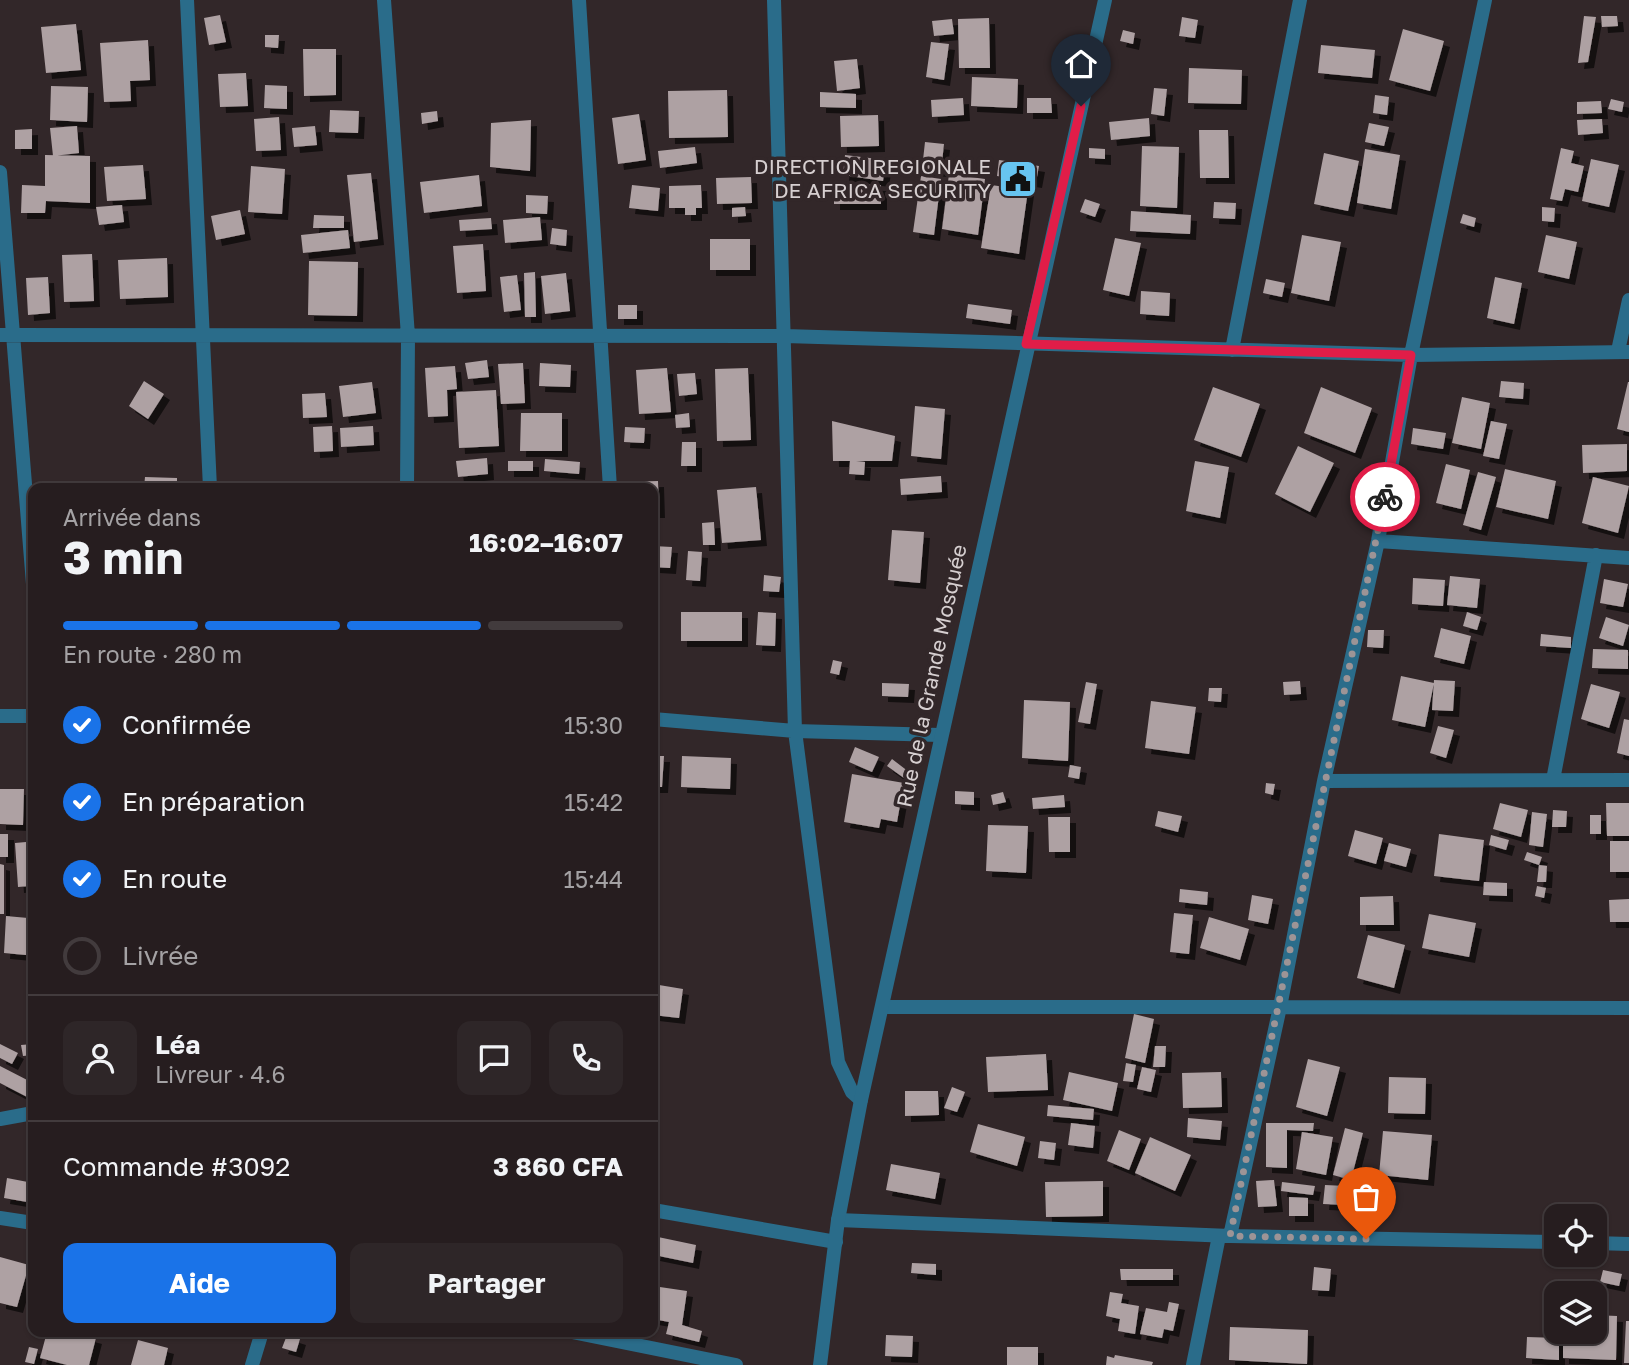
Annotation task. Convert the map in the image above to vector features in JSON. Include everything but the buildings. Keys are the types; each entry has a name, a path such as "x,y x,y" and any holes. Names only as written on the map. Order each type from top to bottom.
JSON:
{"street":[{"path":"187,0 210,483"},
{"path":"384,0 408,336 407,483"},
{"path":"579,0 610,483"},
{"path":"774,0 795,731 838,1062 852,1092 861,1100"},
{"name":"Rue de la Grande Mosquée","path":"820,1365 838,1220 861,1100 884,1007 940,735 1026,344 1105,0"},
{"path":"1232,350 1300,0"},
{"path":"1193,1365 1280,1007 1324,781 1378,541 1411,355 1485,0"},
{"path":"0,172 6,335 28,537"},
{"path":"6,335 785,336 1411,355 1623,351 1629,300"},
{"path":"1378,541 1629,558"},
{"path":"1553,780 1596,555"},
{"path":"0,716 28,716"},
{"path":"658,719 795,731 940,735"},
{"path":"1324,781 1629,780"},
{"path":"884,1007 1629,1008"},
{"path":"0,1119 28,1114"},
{"path":"658,1211 836,1242"},
{"path":"0,1218 28,1222"},
{"path":"838,1220 1225,1236 1544,1242"},
{"path":"1607,1243 1629,1244"},
{"path":"252,1365 260,1337"},
{"path":"597,1337 736,1365"}],"way so far":[{"path":"1366,1239 1230,1236 1280,1007 1324,781 1378,541 1385,497"}],"place":[{"name":"DIRECTION REGIONALE DE AFRICA SECURITY","path":"1018,179"}],"route":[{"path":"1081,106 1026,344 1411,355 1385,497"}]}
